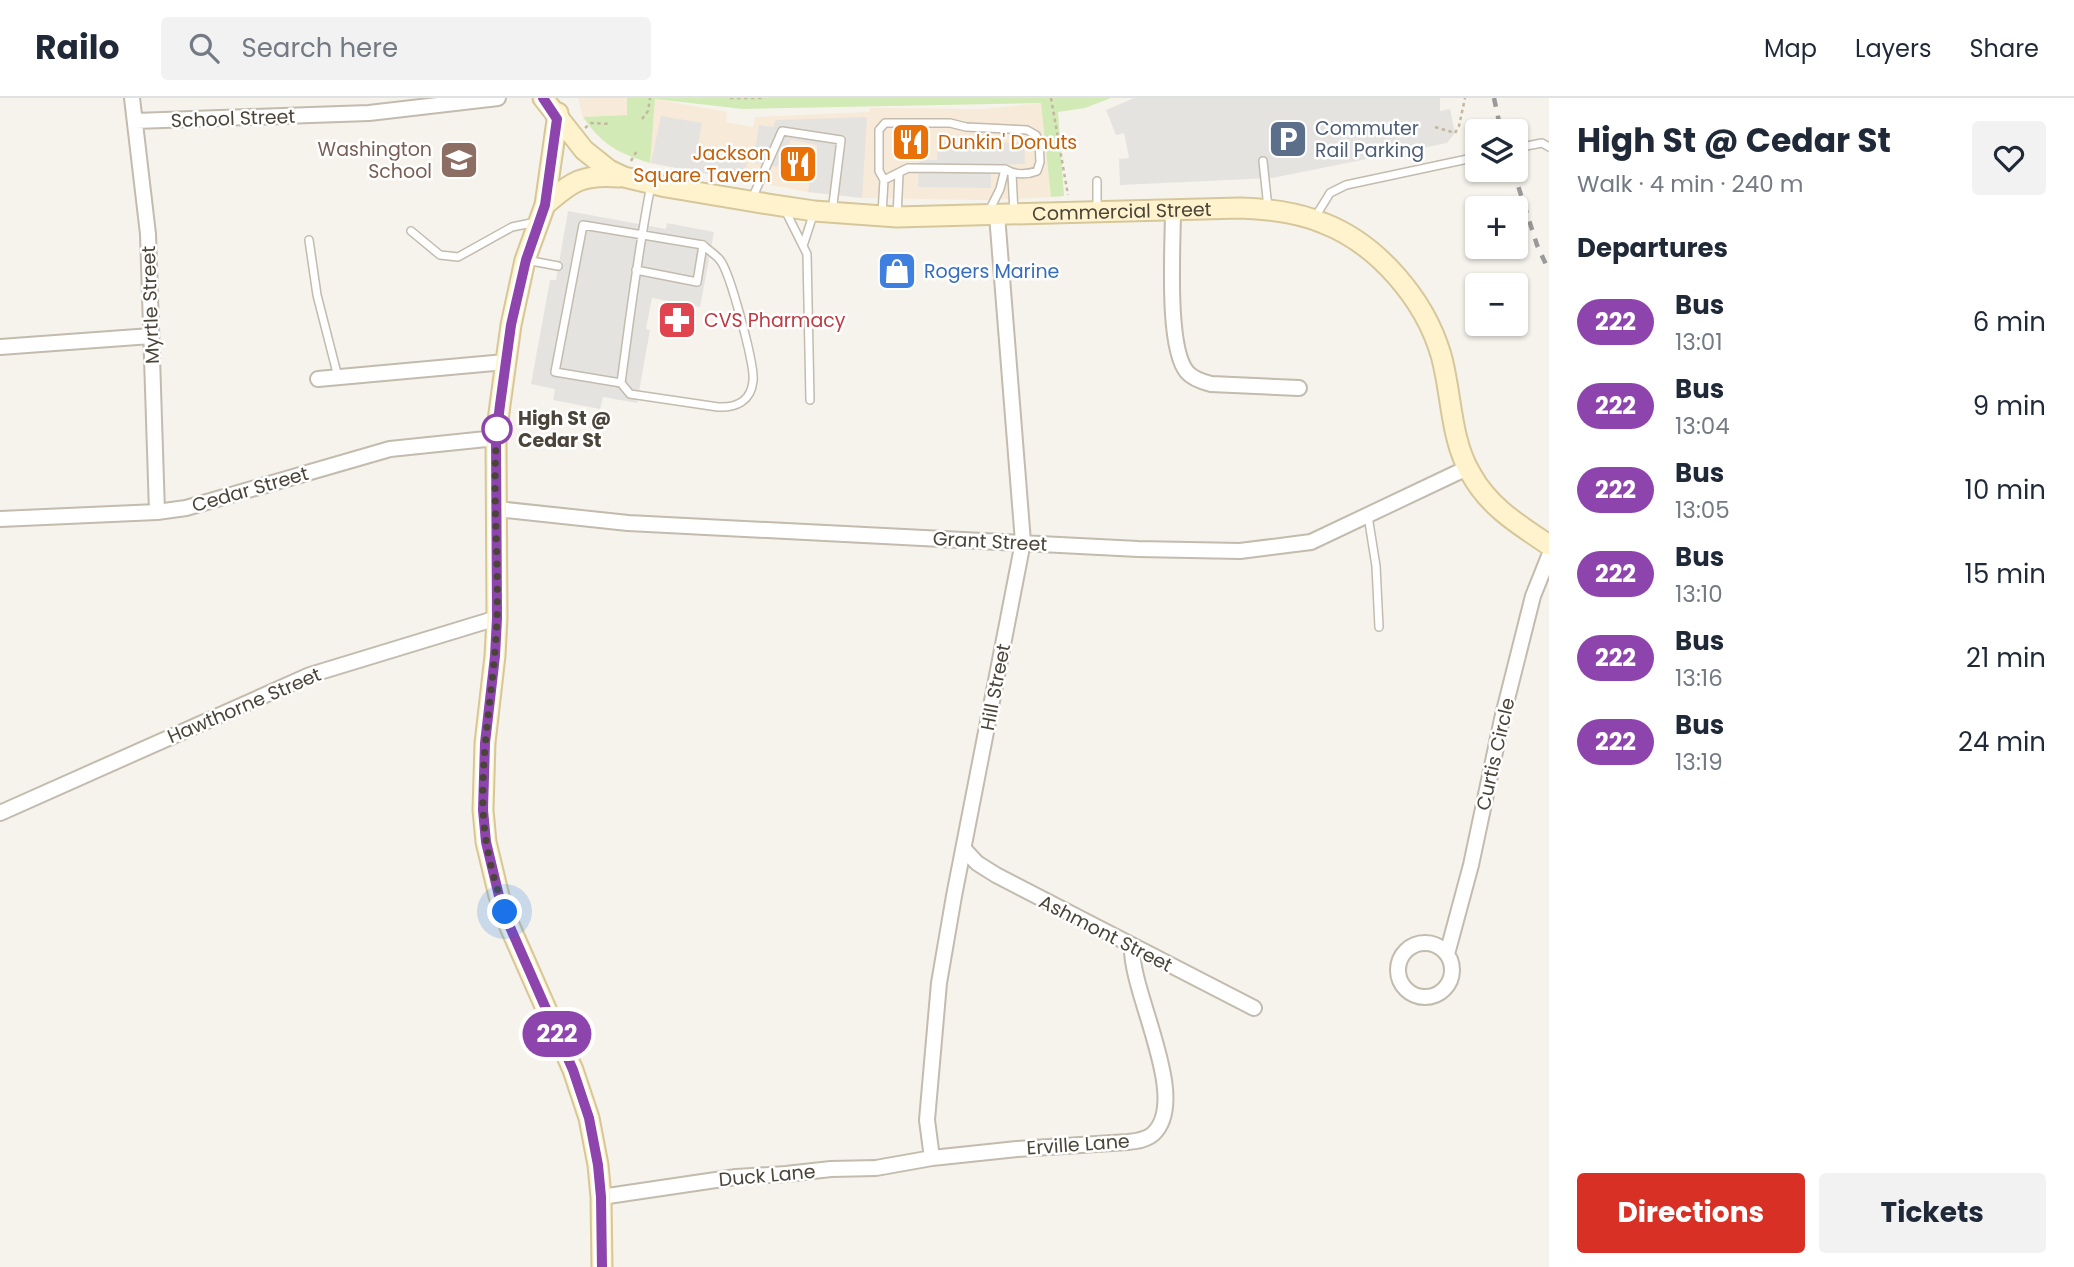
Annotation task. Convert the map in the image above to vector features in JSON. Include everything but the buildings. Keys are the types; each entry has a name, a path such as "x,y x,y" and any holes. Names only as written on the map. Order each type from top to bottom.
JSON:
{"main road":[{"name":"Commercial Street","path":"542,98 578,144 596,160 624,177 751,201 823,212 890,217 1268,209 1314,219 1348,236 1373,254 1401,281 1419,308 1440,354 1467,468 1489,501 1549,545"},
{"path":"558,98 543,213 526,260 505,362 496,438 497,618 483,772 483,810 486,842 499,896 583,1095 594,1138 601,1197 602,1267"},
{"path":"543,213 576,180 595,176 624,177"}],"street":[{"name":"Myrtle Street","path":"132,98 148,234 157,512"},
{"name":"School Street","path":"135,121 498,98"},
{"path":"1173,209 1175,342 1187,372 1198,380 1212,384 1299,388"},
{"name":"Hill Street","path":"932,1158 927,1120 939,983 1023,542 999,215"},
{"path":"0,346 151,336"},
{"path":"318,379 505,362"},
{"name":"Cedar Street","path":"0,519 157,512 214,501 390,449 496,438"},
{"name":"Grant Street","path":"497,509 628,523 1192,550 1270,549 1311,542 1467,468"},
{"name":"Curtis Circle","path":"1447,954 1471,865 1502,719 1533,596 1549,556"},
{"name":"Hawthorne Street","path":"0,813 310,675 497,618"},
{"name":"Ashmont Street","path":"964,849 977,863 996,875 1254,1008"},
{"name":"Erville Lane","path":"932,1158 1128,1142 1145,1139 1153,1134 1164,1111 1166,1093 1163,1070 1134,971 1132,946"},
{"name":"Duck Lane","path":"601,1197 736,1177 876,1168 932,1158"}],"lane":[{"path":"884,180 908,168 1033,173 1039,167 1039,141 1031,131 1021,129 966,127 950,123 885,123 879,130 879,172 884,180 890,217"},
{"path":"751,201 782,131 841,140 823,212 803,246"},
{"path":"1528,146 1542,143 1549,147"},
{"path":"1314,219 1330,193 1346,185 1465,159"},
{"path":"1263,161 1268,209"},
{"path":"999,215 1000,190 1009,172"},
{"path":"999,215 1009,172"},
{"path":"890,217 899,173"},
{"path":"1097,181 1097,211"},
{"path":"621,383 651,184"},
{"path":"783,206 807,254 810,400"},
{"path":"411,231 440,255 458,257 543,213"},
{"path":"583,225 642,235 703,245 721,261 752,363 753,381 741,404 731,408 718,407 630,394 621,383 555,372 583,225"},
{"path":"309,240 317,295 338,377"},
{"path":"636,270 697,282 703,245"},
{"path":"526,260 558,266"},
{"path":"1368,515 1376,566 1379,627"}],"path":[{"path":"642,119 649,111 650,98"},
{"path":"730,98 765,98"},
{"path":"1051,98 1071,212"},
{"path":"1435,127 1455,133 1465,98"},
{"path":"578,144 586,126 591,123 611,124"}],"shaded area":[{"path":"578,98 627,98 627,115 583,117"},
{"name":"Commuter Rail Parking","path":"1134,98 1440,98 1440,111 1450,109 1455,133 1447,143 1272,178 1120,185 1119,159 1129,158 1124,133 1116,135 1106,110"},
{"path":"655,99 727,112 726,122 753,127 755,117 869,112 870,108 983,109 1041,103 1051,197 988,200 862,198 808,192 650,163"},
{"path":"661,116 702,123 697,151 747,163 743,181 651,163"},
{"path":"867,117 862,198 808,192 812,164 817,164 817,145 791,140 777,167 753,162 759,125 773,127 776,120"},
{"path":"1024,142 1025,164 991,165 991,188 918,187 919,160 937,160 938,143 981,143 983,153 984,143"},
{"path":"568,211 666,229 667,223 714,232 700,307 652,298 646,329 650,330 637,403 603,397 600,409 553,400 555,389 531,384 550,280 556,280"}],"green space":[{"path":"627,98 1111,98 1085,108 1058,112 1064,196 1051,197 1041,103 743,109 655,99 650,163 612,147 597,135 583,117 627,115"}],"railway":[{"path":"1494,98 1498,119"},
{"path":"1517,182 1537,245 1549,271"}],"bus line":[{"name":"222","path":"543,98 557,119 556,131 545,205 526,260 511,325 496,438 497,618 485,743 483,810 486,842 499,896 573,1070 589,1118 601,1197 602,1267"}],"place":[{"name":"Commuter Rail Parking","path":"1288,139"},
{"name":"Dunkin' Donuts","path":"911,142"},
{"name":"Washington School","path":"459,160"},
{"name":"Jackson Square Tavern","path":"798,164"},
{"name":"Rogers Marine","path":"897,271"},
{"name":"CVS Pharmacy","path":"677,320"},
{"name":"High St @ Cedar St","path":"497,429"}],"route":[{"path":"497,429 498,421 497,618 485,743 483,810 492,872 505,912"}]}
